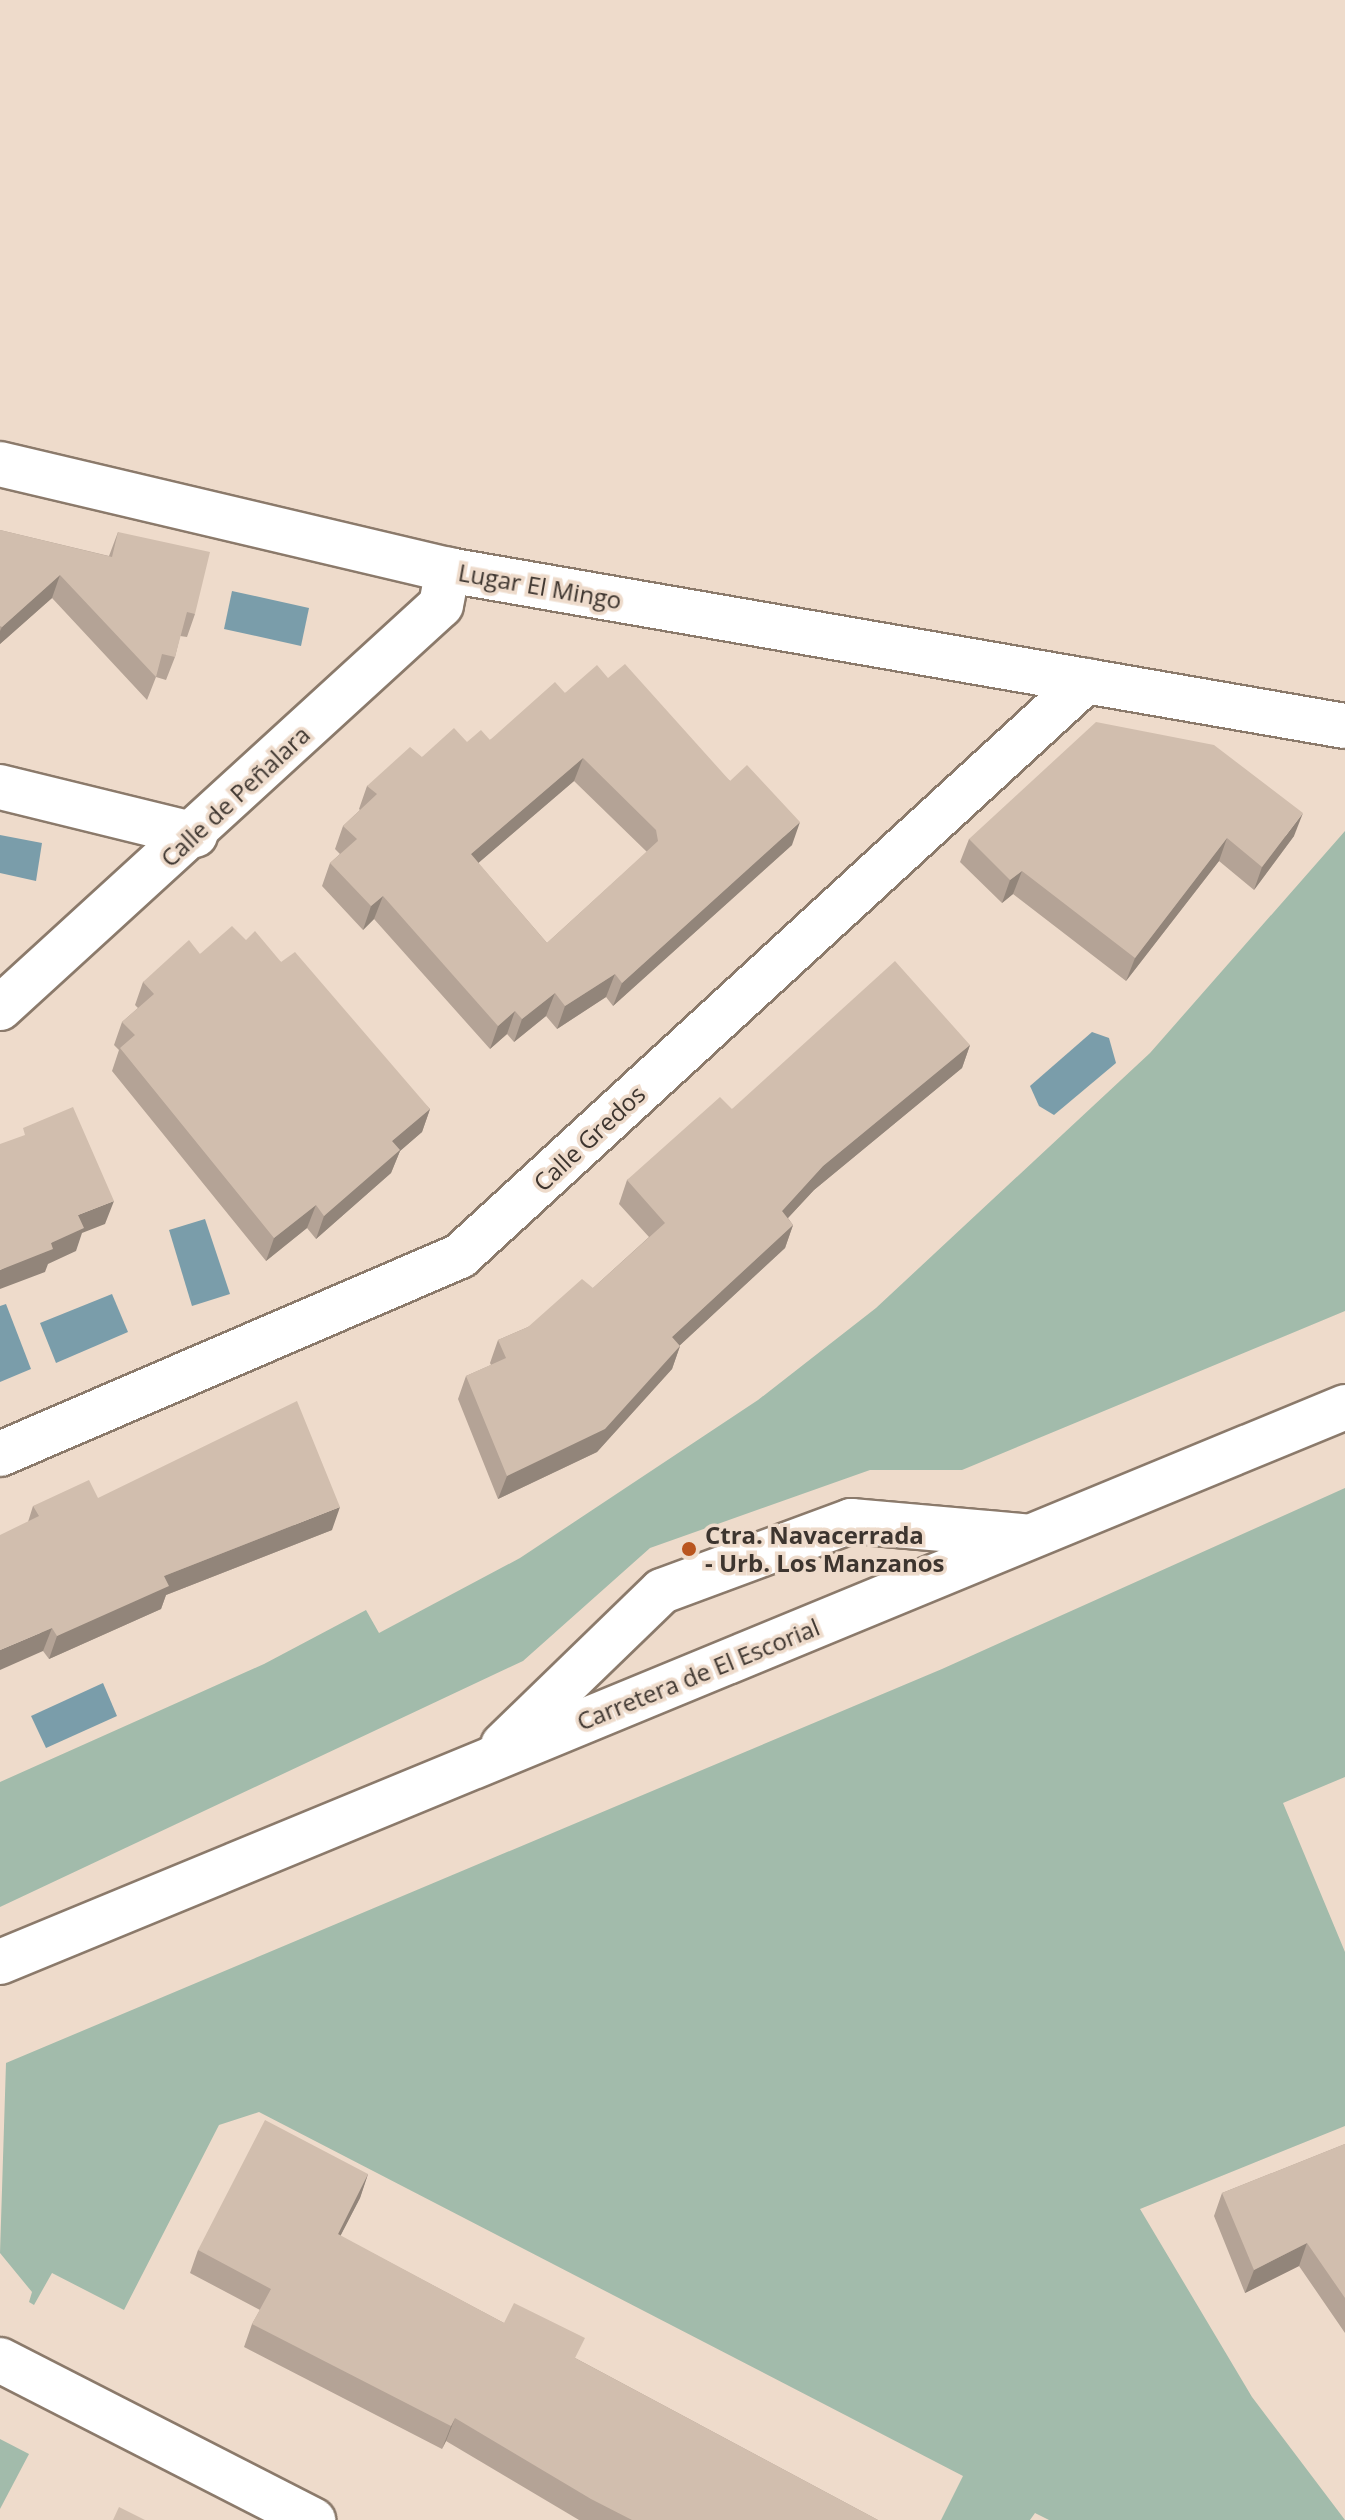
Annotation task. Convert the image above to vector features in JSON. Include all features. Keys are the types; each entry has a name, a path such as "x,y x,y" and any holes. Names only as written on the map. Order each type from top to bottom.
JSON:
{"street":[{"name":"Lugar El Mingo","path":"0,464 448,570 1345,726"},
{"name":"Calle de Peñalara","path":"0,1008 195,835 441,605 448,570"},
{"name":"Calle Gredos","path":"0,1454 460,1256 1086,681"},
{"path":"0,787 195,835"},
{"name":"Carretera de El Escorial","path":"0,1962 1345,1407"},
{"path":"486,1761 662,1591 851,1521 1029,1537"},
{"name":"Carretera de El Escorial","path":"0,1992 51,1941"},
{"path":"0,2360 313,2520"}],"green space":[{"path":"1345,831 1345,1311 962,1470 870,1470 650,1548 523,1661 0,1907 0,1782 264,1664 366,1610 379,1633 520,1558 758,1400 876,1308 1150,1053"},
{"path":"1345,1488 1345,1777 1283,1803 1345,1952 1345,2126 1140,2209 1252,2397 1345,2520 1049,2520 1035,2513 1030,2520 941,2520 963,2476 259,2112 219,2125 124,2310 52,2273 34,2305 29,2302 32,2292 0,2253 6,2063 942,1669"},
{"path":"0,2439 29,2454 0,2509"}],"water":[{"path":"232,591 309,608 301,646 224,629"},
{"path":"0,835 42,843 36,881 0,873"},
{"path":"1092,1032 1109,1038 1116,1063 1054,1115 1039,1106 1030,1086"},
{"path":"205,1219 230,1294 192,1306 169,1230"},
{"path":"112,1294 128,1332 56,1363 40,1323"},
{"path":"6,1304 31,1369 0,1382 0,1306"},
{"path":"103,1683 117,1716 46,1748 31,1716"}],"building":[{"path":"0,530 112,557 118,532 210,552 195,614 187,612 175,657 162,654 156,677 60,575 0,626"},
{"path":"625,664 730,781 747,765 800,822 622,983 615,974 565,1006 555,993 522,1019 515,1011 498,1026 383,896 371,906 330,863 357,839 343,826 377,794 367,786 410,747 422,757 454,728 467,742 481,730 490,740 555,682 565,693 597,665 608,678","holes":["583,758 656,830 658,841 547,943 471,854"]},
{"path":"1096,722 1214,745 1303,813 1262,867 1227,838 1135,958 1022,871 1010,880 969,839"},
{"path":"232,926 246,940 255,931 281,962 295,952 430,1109 392,1141 400,1150 324,1216 316,1205 274,1238 120,1048 135,1035 122,1022 154,994 143,982 189,940 200,954"},
{"path":"895,961 970,1045 823,1166 782,1211 793,1225 672,1337 680,1346 605,1429 507,1476 466,1376 506,1358 498,1340 528,1327 582,1279 593,1288 665,1223 627,1180 720,1097 732,1109"},
{"path":"73,1107 114,1201 78,1215 84,1228 51,1243 53,1249 0,1270 0,1144 25,1135 23,1128"},
{"path":"297,1401 340,1507 164,1576 169,1586 57,1636 52,1628 0,1650 0,1535 39,1516 33,1506 89,1480 98,1498"},
{"path":"265,2120 368,2174 338,2234 504,2323 514,2303 585,2338 575,2358 878,2520 632,2520 455,2418 451,2426 252,2324 271,2289 198,2250"},
{"path":"1345,2144 1345,2298 1307,2243 1254,2270 1222,2193"},
{"path":"119,2507 145,2520 113,2520"}],"place":[{"name":"Ctra. Navacerrada - Urb. Los Manzanos","path":"689,1549"}]}
